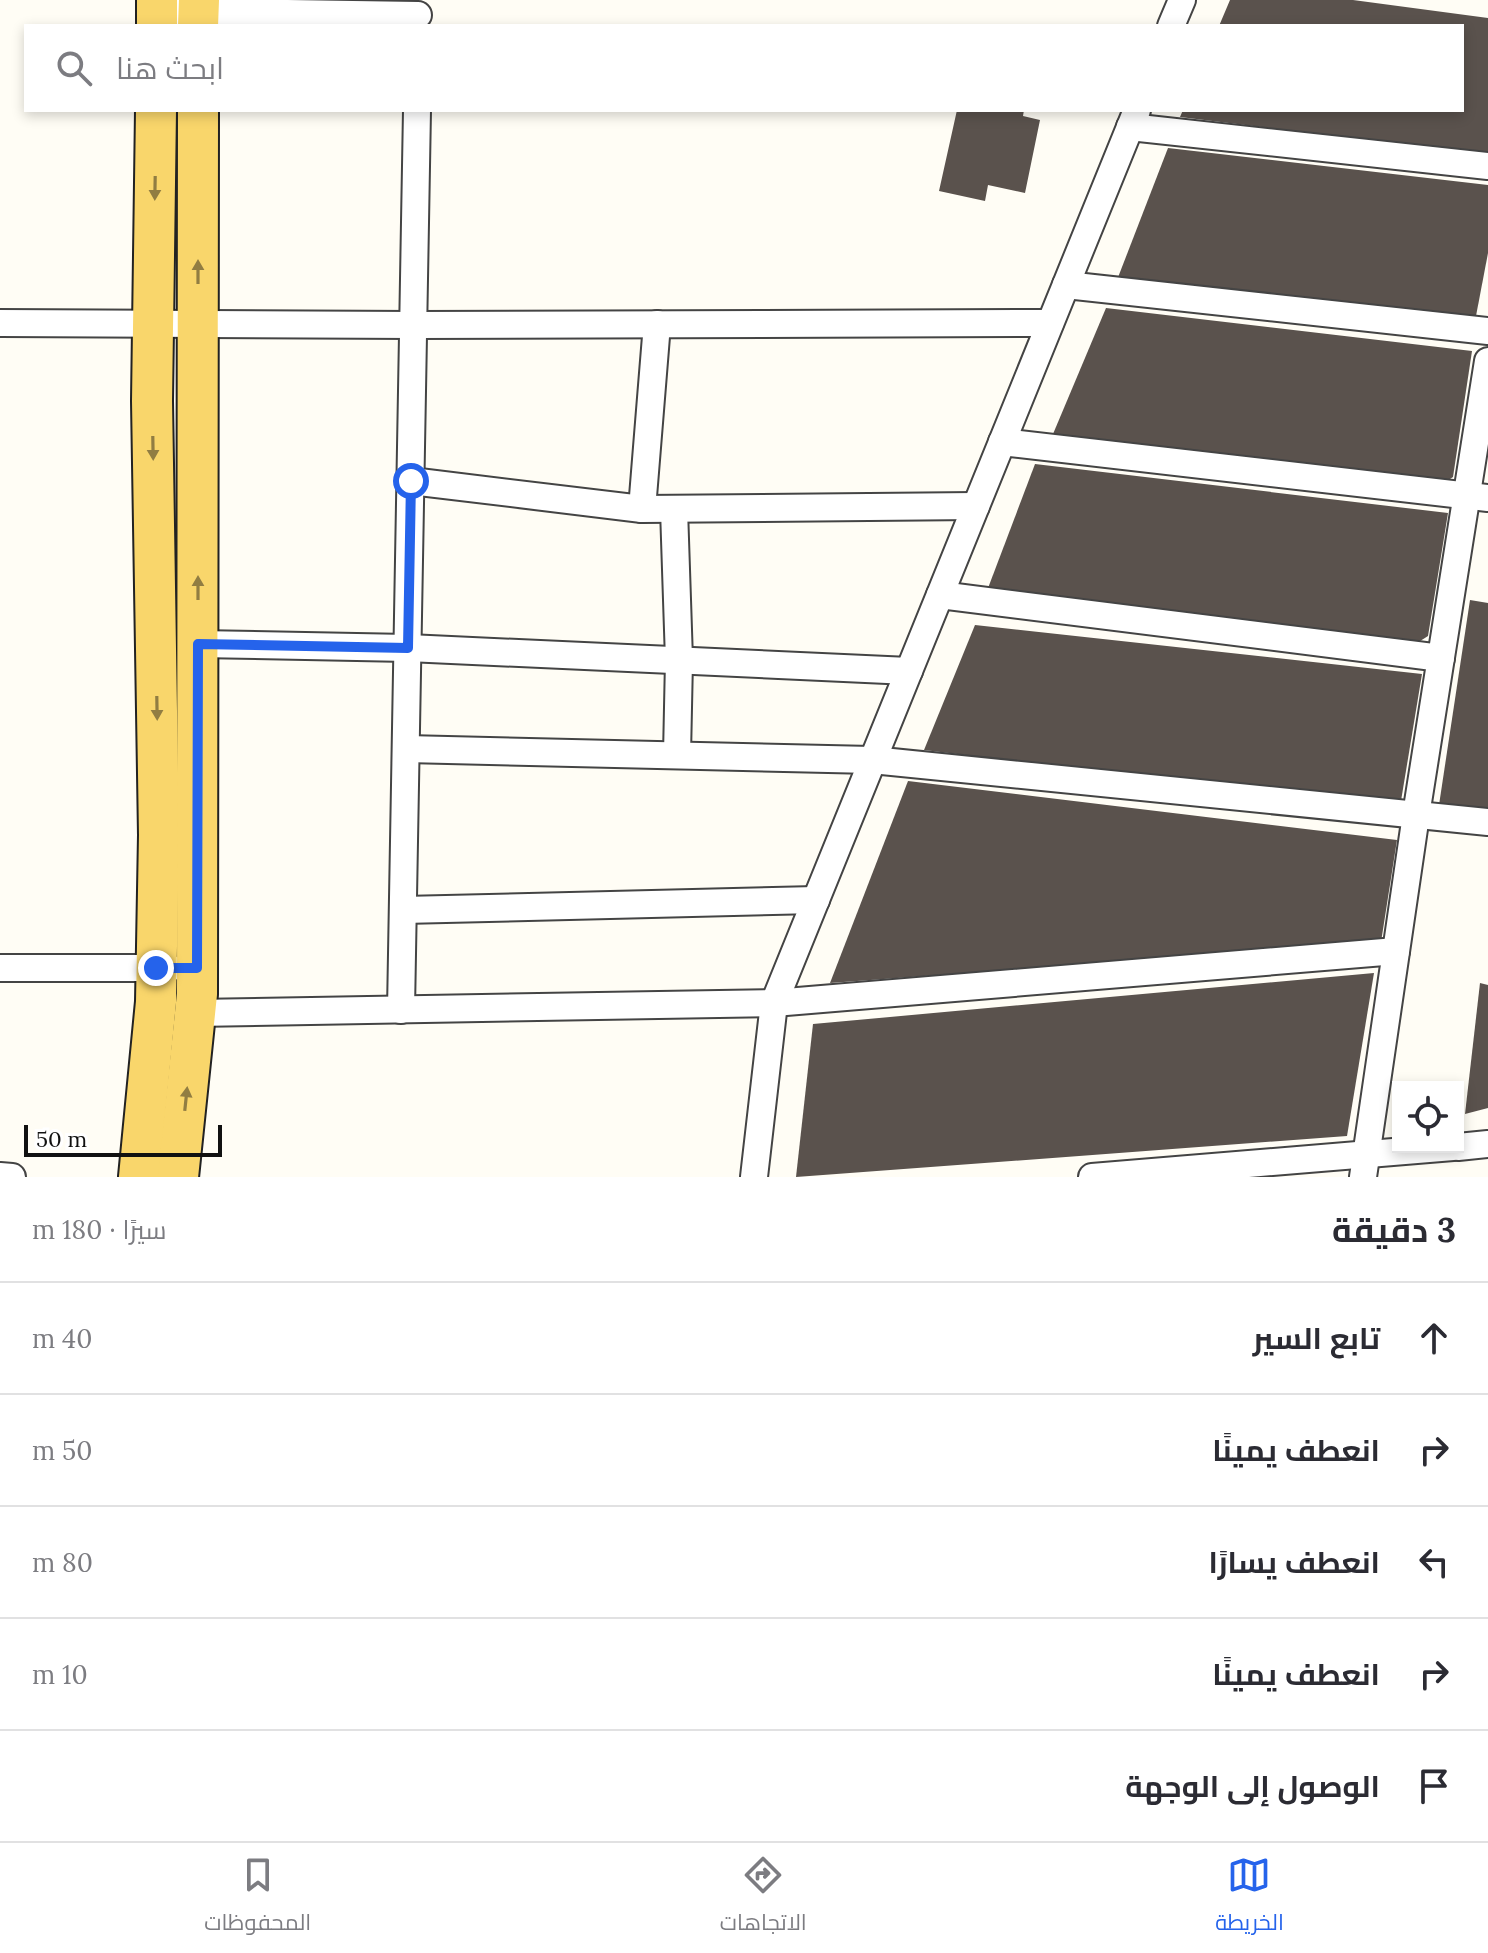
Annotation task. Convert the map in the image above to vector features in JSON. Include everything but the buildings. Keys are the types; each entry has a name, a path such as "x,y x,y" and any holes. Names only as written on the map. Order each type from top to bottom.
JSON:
{"main road":[{"path":"139,1177 156,1002 159,835 152,401 156,112"},
{"path":"178,1177 197,968 198,112"}],"street":[{"path":"1172,24 1182,0"},
{"path":"157,12 418,14"},
{"path":"401,1010 417,112"},
{"path":"754,1177 774,1003 1133,118 1488,166"},
{"path":"1066,285 1488,331"},
{"path":"0,323 1050,323"},
{"path":"642,509 657,324"},
{"path":"1364,1166 1441,658 1477,497 1488,361"},
{"path":"1002,442 1477,497"},
{"path":"411,481 642,509 976,506"},
{"path":"674,509 679,660 677,755"},
{"path":"940,595 1441,658"},
{"path":"198,644 408,648 909,671"},
{"path":"406,749 872,760 1488,822"},
{"path":"403,910 816,900"},
{"path":"195,1013 774,1003 1396,951"},
{"path":"0,968 197,968"},
{"path":"1464,1146 1488,1144"},
{"path":"1092,1177 1364,1166 1427,1153"},
{"path":"0,1176 12,1177"}],"route":[{"path":"156,968 197,968 198,644 408,648 411,481"}]}
